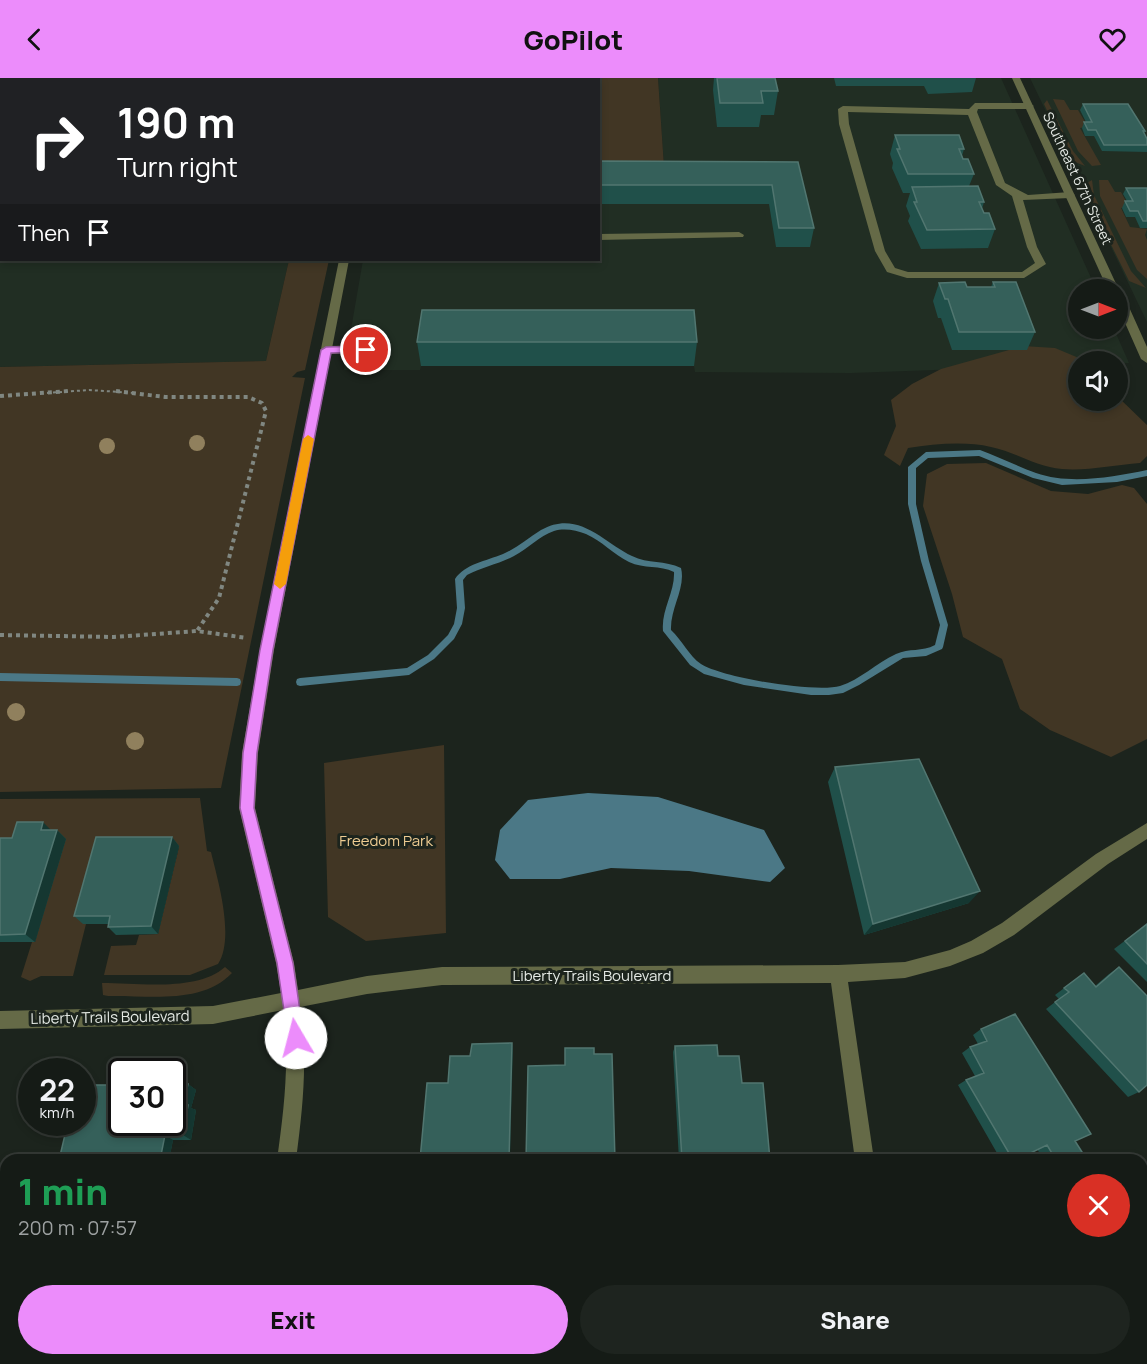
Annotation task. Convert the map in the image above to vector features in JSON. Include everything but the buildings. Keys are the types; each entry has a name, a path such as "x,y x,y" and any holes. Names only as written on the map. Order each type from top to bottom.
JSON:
{"street":[{"name":"Southeast 67th Street","path":"1016,78 1109,279"},
{"path":"1029,106 983,105 975,106 972,112 1001,185 1017,195 1028,198 1070,195"},
{"path":"972,112 843,109 844,124 880,251 891,270 907,275 1024,275 1041,264 1032,247 1017,195"},
{"path":"600,237 739,235"},
{"path":"287,1154 296,1090 296,1038 285,963 247,808 250,753 269,638 344,261"},
{"path":"1128,318 1147,359"},
{"path":"326,350 386,350"},
{"name":"Liberty Trails Boulevard","path":"0,1020 213,1015 367,985 442,976 838,974 905,970 950,958 977,947 1008,929 1102,859 1147,830"},
{"path":"838,974 864,1154"}],"path":[{"path":"0,396 89,390 165,397 248,397 262,403 266,411 266,419 219,598 197,631"},
{"path":"0,635 114,637 197,631 246,639 269,638"}],"shaded area":[{"path":"658,78 1001,78 1091,279 1068,279 1068,339 1118,339 1124,351 1068,351 1068,365 851,373 695,372 694,366 421,366 420,370 344,370 363,261 600,261 600,180 665,180"},
{"path":"1030,78 1147,78 1147,322"},
{"path":"0,261 289,261 266,361 0,367"}],"green space":[{"path":"600,78 658,78 665,181 600,180"},
{"path":"1053,99 1064,100 1070,110 1078,110 1088,127 1080,128 1101,165 1092,166 1078,151"},
{"path":"1047,100 1073,151 1085,166 1070,160 1044,104"},
{"path":"1092,180 1094,195 1131,271 1146,288 1129,281 1082,186"},
{"path":"1099,180 1108,180 1115,192 1121,192 1129,207 1121,208 1130,227 1147,229 1145,235 1147,279 1137,270 1100,196"},
{"path":"289,261 329,261 305,370 297,372 292,377 305,378 221,788 0,792 0,367 266,361"},
{"path":"1023,346 1055,348 1068,353 1068,411 1128,411 1128,407 1147,425 1147,456 1140,463 1091,469 1062,469 981,445 939,444 908,448 900,466 884,455 896,426 891,400 912,384 941,369"},
{"path":"986,463 1051,491 1088,494 1122,485 1134,488 1147,504 1147,739 1111,757 1050,730 1020,709 1002,659 963,637 952,594 923,506 927,474 947,464"},
{"name":"Freedom Park","path":"444,745 446,933 366,941 328,917 324,763"},
{"path":"200,798 207,851 211,852 225,925 223,953 218,964 190,975 104,975 111,946 136,945 139,935 158,934 179,847 86,924 73,976 41,976 30,981 21,977 32,942 35,942 65,839 0,847 0,799"},
{"path":"225,967 232,973 220,983 190,994 157,997 103,995 102,983 149,985 183,983 213,975"}],"water":[{"path":"588,793 658,797 764,830 785,868 770,882 689,871 611,868 560,879 510,879 495,860 500,830 528,800"}],"waterway":[{"path":"300,682 409,671 431,657 451,637 458,624 461,608 459,579 464,573 511,554 553,528 573,527 593,534 638,562 678,570 677,585 667,614 667,631 697,666 723,676 767,686 829,692 840,690 900,656 926,653 939,647 944,625 925,561 912,504 912,467 926,455 980,453 1036,476 1062,482 1117,479 1147,473"},
{"path":"0,677 237,682"}],"slow traffic":[{"path":"280,584 308,439"}],"route":[{"path":"296,1038 285,963 247,808 250,753 267,650 326,350 366,350"}]}
